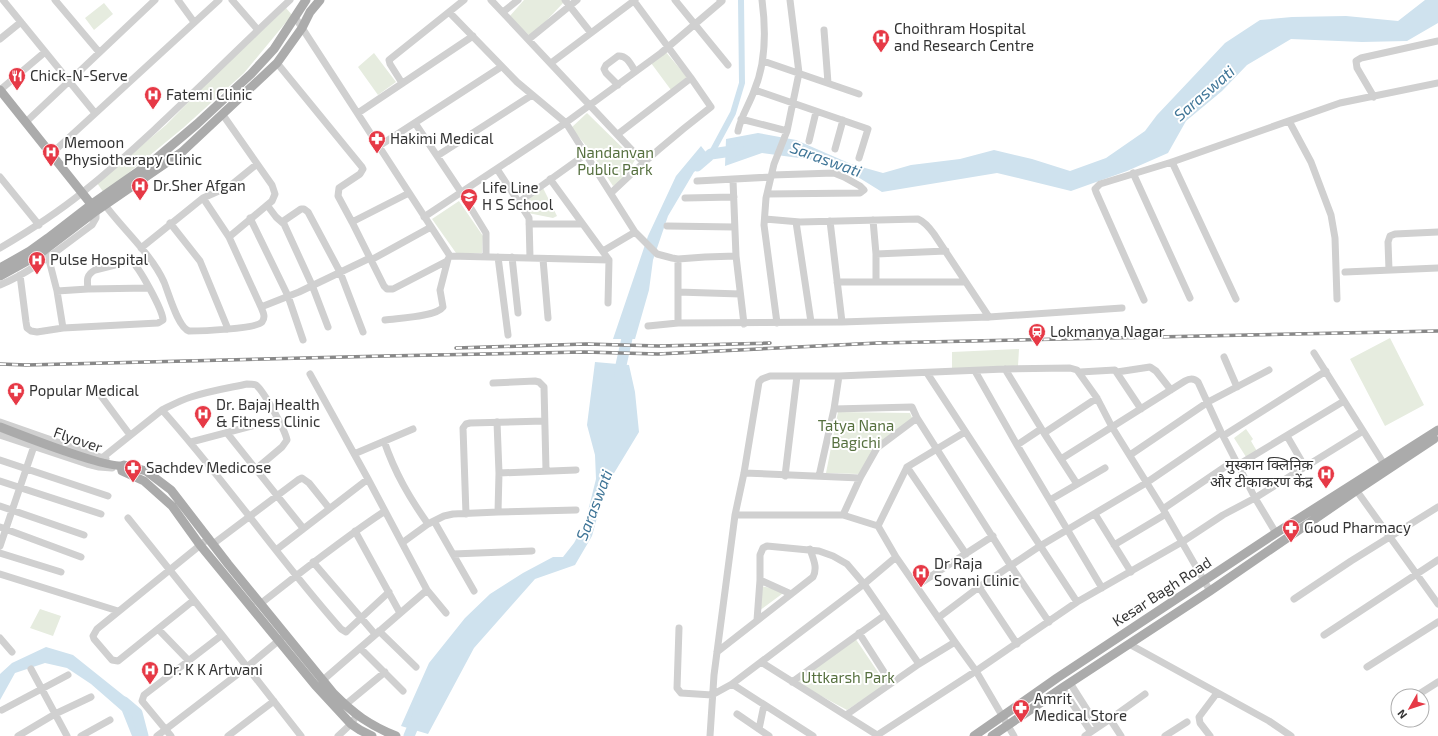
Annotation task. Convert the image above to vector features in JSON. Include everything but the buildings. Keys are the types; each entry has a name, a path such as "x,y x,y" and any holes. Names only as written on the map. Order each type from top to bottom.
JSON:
{"main road":[{"path":"103,202 152,162 251,74 274,49 303,1"},
{"path":"0,276 38,255 94,208 182,152 277,63 302,28 317,1"},
{"path":"0,90 94,208"},
{"path":"0,268 76,222"},
{"name":"Flyover","path":"0,427 102,463 121,467"},
{"path":"1369,478 1384,464 1438,430"},
{"path":"1355,487 1438,437"},
{"path":"121,467 146,471 163,483 180,500 260,604 315,685 351,724 372,736"},
{"path":"121,467 144,481 172,506 200,545 282,638 345,705 367,723 396,736"},
{"name":"Kesar Bagh Road","path":"974,736 1057,678 1276,533 1355,487"},
{"name":"Kesar Bagh Road","path":"992,736 1066,685 1210,591 1355,487"}],"street":[{"path":"3,0 95,113"},
{"path":"55,0 99,52"},
{"path":"26,122 155,0"},
{"path":"178,0 194,22"},
{"path":"51,154 219,0"},
{"path":"232,0 258,30"},
{"path":"0,248 39,225 82,193 155,129 290,0"},
{"path":"402,83 389,60 464,0"},
{"path":"491,0 643,162"},
{"path":"503,12 518,0"},
{"path":"529,39 567,3 577,0"},
{"path":"675,0 728,65"},
{"path":"424,217 591,105 668,47 722,1 720,0"},
{"path":"738,131 741,119 755,90 763,61 765,23 762,0"},
{"path":"777,323 764,225 767,194 771,176 787,131 799,73 790,0"},
{"path":"303,1 310,12"},
{"path":"551,63 634,1 692,78 711,107 643,162 611,193"},
{"path":"567,3 591,33"},
{"path":"449,12 473,36 482,48 532,95 566,123 637,234 657,254 678,259 736,256"},
{"path":"294,17 431,227 448,259 440,290 443,307 441,310 434,314 385,320"},
{"path":"0,39 21,22"},
{"path":"824,30 828,83"},
{"path":"358,113 473,36"},
{"path":"1374,97 1357,68 1356,61 1361,58 1438,41"},
{"path":"0,90 45,52"},
{"path":"618,85 606,73 604,69 606,65 618,56 623,56 635,71"},
{"path":"763,61 860,94"},
{"path":"277,63 363,169 360,174 341,186 338,196 384,286 393,289 448,259 498,257 609,260"},
{"path":"379,146 501,66"},
{"path":"618,134 692,78"},
{"path":"1144,300 1095,189 1100,184 1172,162 1340,103 1438,83"},
{"path":"755,90 868,129 859,158"},
{"path":"437,156 532,95"},
{"path":"809,141 816,112"},
{"path":"223,115 272,186 275,194 274,198 267,205 229,237"},
{"path":"741,119 787,131"},
{"path":"835,149 843,120"},
{"path":"1289,121 1311,162 1331,215 1335,238 1338,299"},
{"path":"415,123 462,192 486,233 486,257"},
{"path":"519,202 586,154"},
{"path":"1172,162 1236,299"},
{"path":"140,248 203,198 230,186 257,164"},
{"path":"497,169 529,218 530,258"},
{"path":"696,181 834,173 860,186 864,190 860,193 767,194"},
{"path":"1132,173 1190,298"},
{"path":"0,177 39,225"},
{"path":"550,179 581,224 609,260 608,303"},
{"path":"733,180 736,256 744,324"},
{"path":"352,222 409,193"},
{"path":"685,198 734,197"},
{"path":"103,202 162,278 183,328 189,332 257,325 262,322 264,314 229,237 203,198"},
{"path":"267,205 282,222 312,285 328,327"},
{"path":"0,285 20,275 92,225 96,218 94,208"},
{"path":"282,222 301,209 306,210 340,272 363,332"},
{"path":"250,218 288,296 303,340"},
{"path":"765,219 796,222 918,219 929,227 989,317"},
{"path":"873,220 876,254 876,282"},
{"path":"830,221 842,322"},
{"path":"796,222 810,322"},
{"path":"170,223 200,261 228,329"},
{"path":"529,224 581,224"},
{"path":"667,226 734,227"},
{"path":"261,307 370,259 431,227"},
{"path":"1390,270 1388,242 1390,236 1395,234 1438,232"},
{"path":"603,251 637,234"},
{"path":"876,254 946,251"},
{"path":"48,256 57,291 63,328"},
{"path":"498,257 508,335"},
{"path":"512,258 518,313"},
{"path":"543,259 548,318"},
{"path":"678,259 678,323"},
{"path":"20,275 27,328 32,331 37,332 63,328 160,322 163,320 162,313 149,288 137,266 131,261 92,272 88,275 87,279 88,289"},
{"path":"1345,272 1438,268"},
{"path":"837,282 965,282"},
{"path":"57,291 149,288"},
{"path":"678,292 740,294"},
{"path":"648,326 678,323 744,324 989,317 1122,308"},
{"path":"1314,353 1384,464"},
{"path":"1224,357 1237,387"},
{"path":"710,736 712,695 735,515 744,473 759,382 762,379 770,376 839,376 1005,369 1070,368 1080,372 1113,370 1117,372 1150,367 1156,371 1171,390"},
{"path":"1005,369 1042,431 1077,484"},
{"path":"1130,455 1208,402 1269,370"},
{"path":"975,371 1102,588"},
{"path":"938,618 1040,546 1146,483 1222,434 1326,371"},
{"path":"1080,372 1164,511 1210,591"},
{"path":"1117,372 1141,408"},
{"path":"927,373 1077,602"},
{"path":"310,374 427,590 446,613"},
{"path":"785,476 797,376"},
{"path":"819,476 834,409 839,376"},
{"path":"1061,459 1188,379 1195,379 1208,402 1222,434 1255,498 1276,533"},
{"path":"493,383 539,382 544,387 546,470"},
{"path":"102,458 162,410 190,397 247,384 253,384 260,390 278,419 287,440 286,443 256,469"},
{"path":"101,396 130,435"},
{"path":"1017,445 1096,398"},
{"path":"1114,546 1237,463 1286,436 1344,401"},
{"path":"834,409 912,407 917,418 1049,622"},
{"path":"162,410 191,442 340,629 346,632 389,592"},
{"path":"843,515 860,478 877,448 917,418"},
{"path":"191,442 278,419"},
{"path":"466,514 463,428 466,424 544,421"},
{"path":"0,422 102,458 121,467"},
{"path":"497,422 499,473 498,512"},
{"path":"354,454 412,429"},
{"path":"761,662 846,714 876,736 1017,644 1077,602 1182,542 1223,515 1255,498 1363,431"},
{"path":"878,526 907,467 965,432"},
{"path":"227,433 303,528"},
{"path":"0,435 95,466 112,468 121,467"},
{"path":"1286,436 1305,467"},
{"path":"384,441 404,488 453,554 474,591"},
{"path":"0,546 3,528 13,510 34,446"},
{"path":"0,460 108,496"},
{"path":"907,467 966,554"},
{"path":"1050,500 1105,468"},
{"path":"499,473 576,470"},
{"path":"744,473 785,476 860,478"},
{"path":"194,600 118,661 114,661 94,639 93,636 96,629 200,545 211,541 250,517 298,480 302,478 309,482 329,508"},
{"path":"276,550 329,508 368,480"},
{"path":"0,481 101,514"},
{"path":"1355,487 1438,604"},
{"path":"0,506 84,535"},
{"path":"1294,599 1438,507"},
{"path":"402,543 444,516 498,512 576,510"},
{"path":"260,604 355,531 385,511"},
{"path":"1095,514 1130,572"},
{"path":"735,515 843,515 878,526 896,557 954,642 976,671 1014,736"},
{"path":"128,518 274,701 297,735"},
{"path":"3,528 81,557"},
{"path":"355,531 400,612"},
{"path":"916,586 993,536"},
{"path":"757,620 760,555 763,548 767,546 810,549 833,556 851,569 864,584 919,664"},
{"path":"717,652 812,577 815,573 815,564 810,549"},
{"path":"453,554 532,551"},
{"path":"0,553 61,572"},
{"path":"679,628 677,688 681,693 712,695 732,684 864,584 896,557"},
{"path":"1324,635 1438,560"},
{"path":"314,562 362,618 416,667"},
{"path":"0,574 118,611"},
{"path":"760,580 791,594"},
{"path":"980,587 1017,644"},
{"path":"323,680 427,590"},
{"path":"792,682 885,615"},
{"path":"1367,667 1438,622"},
{"path":"158,629 189,661"},
{"path":"859,633 892,683"},
{"path":"171,736 142,701 144,695 222,635"},
{"path":"0,638 12,652"},
{"path":"157,736 247,667 282,638"},
{"path":"1133,641 1142,651 1269,720 1291,736"},
{"path":"846,714 954,642"},
{"path":"360,648 403,691"},
{"path":"31,669 67,736"},
{"path":"345,705 385,672"},
{"path":"2,710 68,675"},
{"path":"1429,688 1438,682"},
{"path":"732,684 813,736"},
{"path":"1066,685 1098,727"},
{"path":"1066,685 1088,734 1145,694"},
{"path":"1210,736 1200,723 1199,717 1218,693"},
{"path":"18,736 55,714 91,697"},
{"path":"228,736 274,701"},
{"path":"759,729 764,705"},
{"path":"737,714 769,736"},
{"path":"338,736 351,724 357,715"},
{"path":"1110,719 1121,736"},
{"path":"81,736 110,720"},
{"path":"1165,736 1187,722"}],"green space":[{"path":"524,0 561,0 564,2 531,37 509,17"},
{"path":"104,3 113,14 94,30 85,18"},
{"path":"286,8 292,15 244,73 183,128 104,193 97,183 166,125 213,77"},
{"path":"665,51 687,77 671,90 651,63"},
{"path":"374,53 396,82 378,95 358,67"},
{"name":"Nandanvan Public Park","path":"587,113 635,160 622,181 613,186 589,149 571,128"},
{"path":"542,186 557,216 553,218 528,213 524,209 530,197"},
{"path":"459,201 483,236 482,253 456,253 432,219"},
{"path":"1390,338 1424,405 1385,426 1350,359"},
{"path":"1019,349 1018,366 952,370 952,352"},
{"name":"Tatya Nana Bagichi","path":"838,412 910,413 913,420 875,446 859,474 826,473"},
{"path":"1246,429 1253,439 1251,441 1258,453 1248,460 1234,438"},
{"path":"761,586 786,591 759,611"},
{"path":"40,609 61,616 53,636 30,628"},
{"name":"Uttkarsh Park","path":"855,638 886,684 847,710 797,683"}],"water":[{"path":"1425,0 1438,0 1438,23 1407,41 1362,42 1291,39 1247,65 1222,91 1186,121 1168,153 1127,171 1071,191 997,173 882,192 853,174 821,161 762,153 725,166 726,139 758,133 796,140 851,164 883,173 911,165 960,159 994,150 1032,159 1070,171 1106,158 1145,131 1157,115 1225,43 1260,20 1292,17 1346,16 1398,21"},
{"path":"701,146 712,160 694,172 668,216 653,260 649,290 635,339 613,339 648,236 676,176"},
{"path":"595,362 629,365 635,392 639,432 605,488 592,536 575,565 535,579 474,648 428,734 401,726 429,663 465,618 490,594 523,573 553,557 563,557 574,543 585,523 596,479 595,455 587,425"},
{"path":"46,647 73,655 133,703 140,736 132,736 122,711 91,684 67,668 45,663 15,673 0,700 0,674 12,663"}],"waterway":[{"path":"711,154 733,113 742,83 741,0"},
{"name":"Saraswati","path":"697,166 711,154 739,150"},
{"name":"Saraswati","path":"620,379 621,365 630,325"},
{"name":"Saraswati","path":"124,702 137,713 143,736"},
{"name":"Saraswati","path":"409,736 417,717"}],"railway":[{"path":"0,364 26,365 584,352 658,354 878,343 1438,331"},
{"path":"456,348 586,344 659,346 770,343"}],"place":[{"name":"Choithram Hospital and Research Centre","path":"881,53"},
{"name":"Chick-N-Serve","path":"17,91"},
{"name":"Fatemi Clinic","path":"153,110"},
{"name":"Hakimi Medical","path":"377,154"},
{"name":"Memoon Physiotherapy Clinic","path":"51,167"},
{"name":"Dr.Sher Afgan","path":"140,201"},
{"name":"Life Line H S School","path":"469,212"},
{"name":"Pulse Hospital","path":"37,275"},
{"name":"Lokmanya Nagar","path":"1037,347"},
{"name":"Popular Medical","path":"16,406"},
{"name":"Dr. Bajaj Health & Fitness Clinic","path":"203,429"},
{"name":"Sachdev Medicose","path":"133,483"},
{"name":"मुस्कान क्लिनिक और टीकाकरण केंद्र","path":"1326,489"},
{"name":"Goud Pharmacy","path":"1291,543"},
{"name":"Dr Raja Sovani Clinic","path":"921,588"},
{"name":"Dr. K K Artwani","path":"150,685"},
{"name":"Amrit Medical Store","path":"1021,723"}]}
